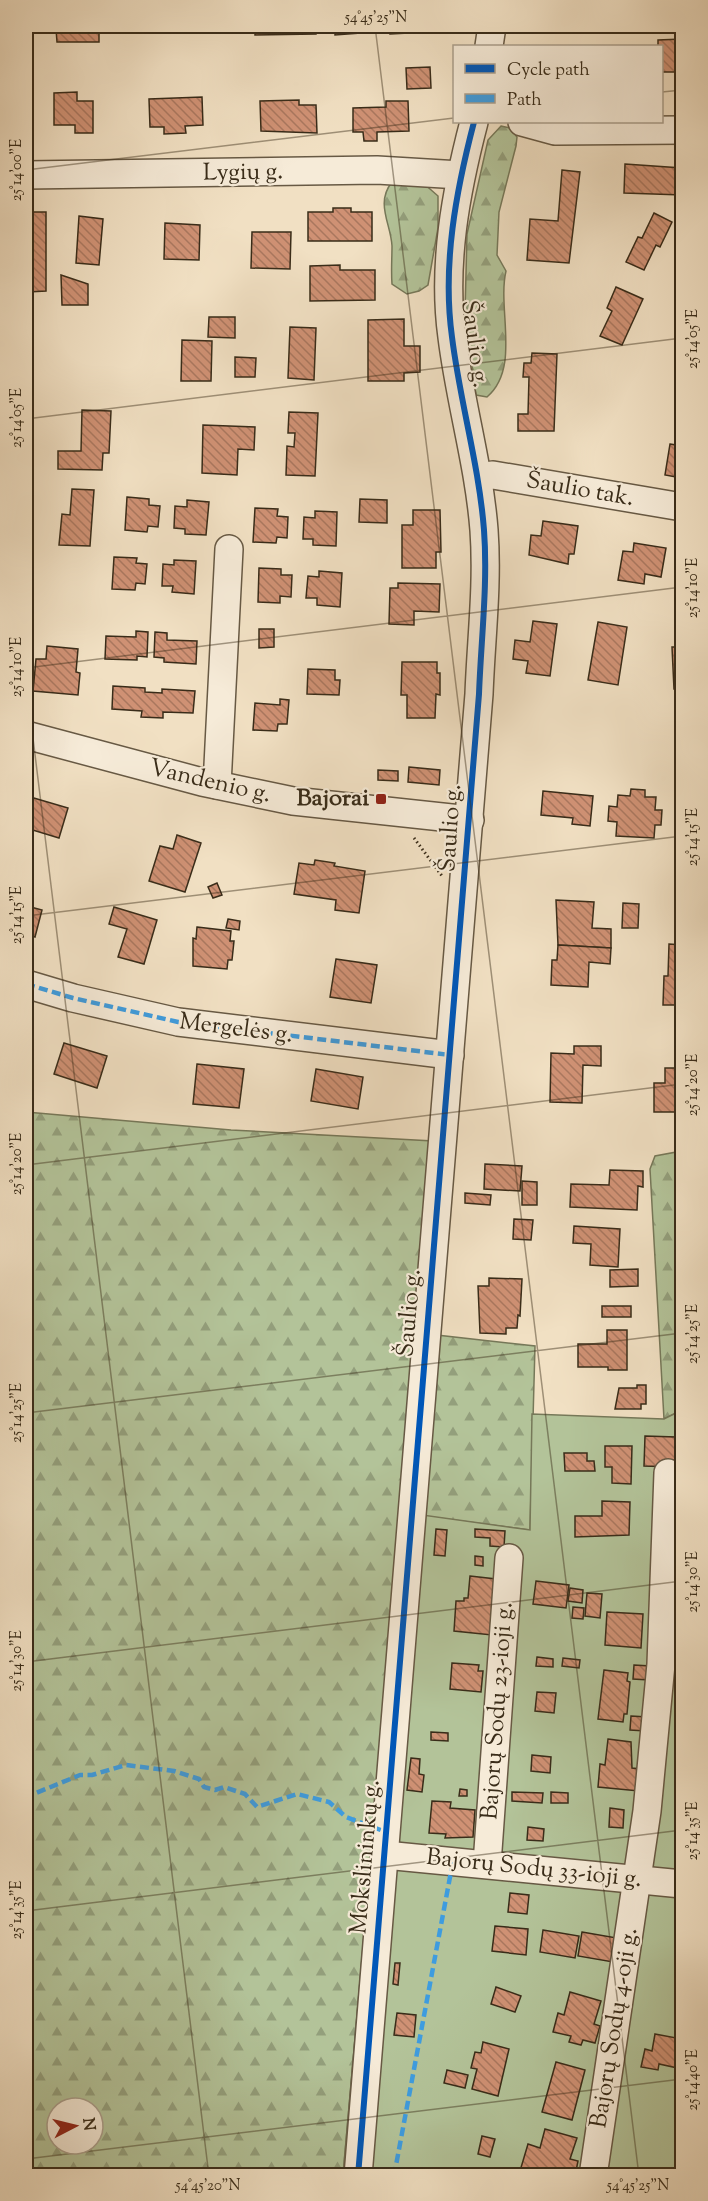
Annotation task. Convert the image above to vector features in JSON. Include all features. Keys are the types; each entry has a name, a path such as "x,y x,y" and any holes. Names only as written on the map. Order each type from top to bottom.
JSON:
{"street":[{"path":"489,45 492,26"},
{"name":"Šaulio g.","path":"409,1541 470,820 483,607 484,532 478,477 451,336 449,291 452,235 460,175 474,123"},
{"path":"526,123 555,131 682,130"},
{"name":"Lygių g.","path":"26,175 377,170 460,175"},
{"name":"Šaulio tak.","path":"478,477 492,475 682,507"},
{"path":"217,785 229,549"},
{"name":"Vandenio g.","path":"26,735 217,785 293,801 470,820"},
{"name":"Mergelės g.","path":"26,984 73,998 178,1022 450,1054"},
{"name":"Bajorų Sodų 4-oji g.","path":"593,2175 638,1880 661,1664 668,1473"},
{"name":"Mokslininkų g.","path":"358,2175 409,1541"},
{"name":"Bajorų Sodų 23-ioji g.","path":"487,1864 509,1558"},
{"name":"Bajorų Sodų 33-ioji g.","path":"385,1855 682,1884"}],"path":[{"path":"403,836 414,838 463,904"}],"green space":[{"path":"501,126 510,128 517,137 499,212 497,255 506,271 504,303 506,354 497,385 487,397 476,395 465,313 467,234 488,140"},
{"path":"392,182 422,182 438,196 438,228 428,285 419,291 407,294 392,284 392,246 384,206 387,190"},
{"path":"26,1112 231,1130 433,1141 419,1333 535,1346 530,1530 401,1513 343,2175 26,2175"},
{"path":"682,1151 682,1410 664,1419 650,1169 655,1156"},
{"path":"682,1410 682,2175 343,2176 401,1512 530,1530 532,1414 664,1419"}],"building":[{"path":"43,26 99,26 99,42 57,42 56,29 43,30"},
{"path":"160,26 199,26 199,31 160,33"},
{"path":"255,26 316,26 316,34 255,35"},
{"path":"335,26 374,26 374,32 335,35"},
{"path":"390,26 428,26 428,32 390,34"},
{"path":"682,39 682,72 663,72 663,45 658,45 658,40"},
{"path":"430,67 431,88 407,89 406,68"},
{"path":"77,92 77,101 93,101 93,133 75,133 75,125 54,125 54,93"},
{"path":"202,97 203,125 185,126 186,133 164,134 164,127 150,127 149,99"},
{"path":"299,100 299,105 316,105 317,133 261,131 260,101"},
{"path":"386,101 408,101 409,131 377,132 377,141 364,141 363,132 353,132 353,108 386,107"},
{"path":"625,164 682,168 682,195 624,193"},
{"path":"562,170 580,172 569,263 527,260 530,219 558,221"},
{"path":"333,208 351,208 351,212 372,212 372,241 308,241 308,212 333,212"},
{"path":"26,212 46,212 46,291 28,292"},
{"path":"654,213 672,222 660,247 656,245 644,270 626,262 638,237 642,238"},
{"path":"79,216 103,219 99,265 76,263"},
{"path":"165,223 200,225 199,260 164,259"},
{"path":"252,232 291,232 290,269 251,268"},
{"path":"340,265 340,270 375,270 375,300 310,301 310,266"},
{"path":"61,275 88,284 88,305 62,305"},
{"path":"616,287 643,299 622,345 600,336 612,311 607,308"},
{"path":"209,317 235,317 235,338 208,337"},
{"path":"404,319 404,346 420,346 420,372 404,373 404,381 368,381 368,320"},
{"path":"290,327 316,328 314,380 288,378"},
{"path":"182,340 212,341 211,381 181,381"},
{"path":"532,353 557,354 554,431 518,431 518,414 528,414 529,377 523,377 524,363 531,363"},
{"path":"235,357 256,358 255,377 235,377"},
{"path":"82,410 111,411 109,453 103,453 102,470 58,469 58,451 81,451"},
{"path":"289,412 318,413 315,476 286,475 287,446 294,447 295,433 288,433"},
{"path":"203,425 255,427 254,450 238,449 237,475 202,473"},
{"path":"670,444 682,446 682,478 665,475"},
{"path":"72,489 94,490 90,546 59,545 62,514 70,515"},
{"path":"127,497 149,499 149,505 160,506 158,527 148,526 147,532 125,530"},
{"path":"360,499 387,500 387,523 359,522"},
{"path":"187,500 209,502 206,535 185,534 185,529 174,528 175,506 187,507"},
{"path":"255,508 278,509 277,516 288,517 287,538 277,537 276,543 253,542"},
{"path":"413,510 440,510 441,552 436,552 436,568 402,568 402,525 413,525"},
{"path":"315,511 337,512 336,546 313,545 313,539 303,539 304,517 315,518"},
{"path":"543,521 578,526 574,554 569,554 568,564 529,555 531,535 541,536"},
{"path":"634,543 666,548 661,577 645,574 644,584 618,580 623,551 633,552"},
{"path":"114,557 137,558 136,563 147,564 145,584 136,583 135,590 112,589"},
{"path":"174,560 196,561 194,594 172,592 173,586 162,586 163,564 174,565"},
{"path":"259,568 281,569 281,575 292,575 291,597 280,596 280,603 258,602"},
{"path":"319,571 342,573 340,607 317,605 317,598 306,598 308,576 319,577"},
{"path":"398,583 440,584 439,612 414,611 414,625 389,624 390,588 398,588"},
{"path":"533,621 557,624 550,676 526,673 528,661 513,659 515,640 530,642"},
{"path":"598,622 627,627 618,685 588,680"},
{"path":"259,629 274,629 274,647 259,648"},
{"path":"136,631 148,632 147,657 137,656 137,660 105,659 106,636 136,637"},
{"path":"155,632 167,633 167,640 197,641 196,664 164,662 164,658 154,657"},
{"path":"47,646 78,649 76,672 80,673 78,695 33,691 36,659 46,659"},
{"path":"672,647 682,647 682,710 680,689 674,689"},
{"path":"402,662 437,662 437,673 440,673 440,695 436,694 435,718 407,718 407,695 401,695"},
{"path":"308,669 335,670 335,680 340,680 339,695 307,694"},
{"path":"113,686 145,688 145,692 162,693 162,689 195,691 193,713 163,712 163,718 141,717 142,711 112,709"},
{"path":"280,699 289,700 287,724 278,724 277,731 253,730 255,703 280,705"},
{"path":"409,767 440,770 439,785 408,782"},
{"path":"378,770 398,771 398,781 378,780"},
{"path":"631,789 645,790 645,797 656,797 655,810 662,810 661,825 655,825 654,838 616,836 617,822 608,821 609,806 617,807 618,795 630,796"},
{"path":"543,791 593,796 590,826 572,824 573,818 541,815"},
{"path":"27,796 68,808 59,838 26,828"},
{"path":"177,835 201,843 185,892 149,881 160,846 173,849"},
{"path":"315,860 365,871 359,913 335,910 336,900 294,894 299,863 314,865"},
{"path":"217,883 222,895 213,898 208,887"},
{"path":"556,900 594,902 592,928 611,929 611,948 558,945"},
{"path":"26,903 28,903 27,906 42,910 35,937 26,934"},
{"path":"623,903 639,904 638,928 622,928"},
{"path":"114,907 157,920 144,964 118,957 127,929 109,924"},
{"path":"228,919 240,921 239,930 226,928"},
{"path":"197,927 231,931 230,941 234,941 232,960 228,960 227,969 193,966 193,938 196,939"},
{"path":"669,944 682,945 682,1005 663,1005 664,976 668,976"},
{"path":"558,945 611,948 610,964 589,962 588,987 551,985 552,960 557,960"},
{"path":"336,959 377,965 371,1003 330,997"},
{"path":"64,1043 107,1056 97,1088 54,1074"},
{"path":"574,1046 601,1046 601,1066 583,1065 582,1103 550,1102 551,1053 574,1054"},
{"path":"197,1064 244,1069 239,1108 193,1104"},
{"path":"665,1068 682,1068 682,1112 654,1112 654,1083 665,1083"},
{"path":"316,1069 363,1077 358,1109 311,1101"},
{"path":"485,1164 522,1166 520,1191 484,1189"},
{"path":"610,1170 643,1171 643,1187 638,1186 637,1210 570,1207 571,1184 609,1185"},
{"path":"522,1181 537,1182 537,1205 522,1205"},
{"path":"465,1193 491,1195 490,1205 465,1203"},
{"path":"514,1219 533,1220 531,1240 513,1239"},
{"path":"574,1226 620,1229 618,1267 590,1265 591,1244 573,1243"},
{"path":"638,1269 638,1286 610,1287 610,1270"},
{"path":"489,1278 522,1279 517,1328 506,1328 506,1334 480,1333 478,1286 489,1286"},
{"path":"602,1306 631,1306 631,1317 602,1317"},
{"path":"607,1330 627,1330 627,1370 608,1370 608,1367 578,1367 578,1344 607,1344"},
{"path":"637,1385 646,1385 646,1404 641,1404 641,1409 615,1409 619,1388 637,1388"},
{"path":"645,1436 676,1437 675,1467 644,1466"},
{"path":"605,1446 632,1446 631,1484 612,1483 612,1467 605,1467"},
{"path":"564,1453 587,1453 587,1461 594,1461 595,1471 565,1471"},
{"path":"602,1501 630,1502 629,1535 575,1537 575,1516 602,1516"},
{"path":"436,1529 447,1530 445,1556 434,1555"},
{"path":"475,1529 505,1531 504,1547 490,1546 490,1538 475,1537"},
{"path":"475,1556 483,1557 483,1566 475,1565"},
{"path":"470,1576 496,1579 492,1635 454,1631 456,1601 464,1601 464,1598 468,1598"},
{"path":"536,1581 569,1585 566,1608 533,1604"},
{"path":"570,1588 583,1590 582,1603 568,1601"},
{"path":"587,1593 602,1594 600,1618 585,1616"},
{"path":"573,1607 584,1608 583,1619 572,1618"},
{"path":"607,1612 643,1614 641,1648 605,1645"},
{"path":"677,1612 682,1612 682,1632 676,1631"},
{"path":"537,1657 553,1659 553,1667 536,1666"},
{"path":"563,1658 580,1660 579,1668 562,1666"},
{"path":"452,1663 479,1665 478,1671 483,1671 481,1692 450,1689"},
{"path":"634,1665 650,1666 649,1680 633,1679"},
{"path":"604,1670 628,1673 627,1681 630,1682 627,1714 624,1714 623,1722 598,1719"},
{"path":"537,1692 556,1693 554,1713 535,1711"},
{"path":"631,1716 647,1717 646,1731 630,1730"},
{"path":"431,1732 448,1733 448,1741 431,1740"},
{"path":"608,1739 631,1742 632,1768 641,1769 639,1791 598,1787 600,1764 605,1765"},
{"path":"532,1755 551,1757 550,1773 531,1771"},
{"path":"411,1758 420,1759 419,1774 424,1775 422,1792 407,1790"},
{"path":"460,1789 467,1790 467,1796 459,1796"},
{"path":"512,1792 543,1793 542,1803 512,1801"},
{"path":"551,1792 568,1793 568,1803 551,1803"},
{"path":"432,1801 451,1802 450,1808 475,1810 473,1837 445,1838 446,1834 429,1833"},
{"path":"610,1808 624,1810 623,1828 609,1827"},
{"path":"528,1827 544,1829 543,1841 527,1840"},
{"path":"682,1838 682,1856 679,1855"},
{"path":"510,1893 529,1895 527,1914 508,1912"},
{"path":"495,1926 528,1929 526,1955 492,1951"},
{"path":"543,1930 579,1936 575,1958 540,1952"},
{"path":"582,1932 617,1938 613,1962 578,1956"},
{"path":"395,1963 400,1963 398,1985 393,1984"},
{"path":"496,1987 521,1996 515,2012 491,2004"},
{"path":"570,1992 601,2001 594,2024 600,2026 595,2043 583,2040 581,2045 569,2042 571,2036 553,2032 558,2013 564,2015"},
{"path":"397,2013 416,2015 414,2037 394,2035"},
{"path":"655,2034 682,2039 682,2069 659,2064 658,2070 641,2067 645,2049 652,2051"},
{"path":"483,2042 509,2049 498,2096 472,2089 477,2069 471,2068 475,2052 481,2053"},
{"path":"556,2062 585,2070 572,2120 542,2112"},
{"path":"447,2070 468,2075 465,2088 444,2083"},
{"path":"682,2118 682,2137 678,2136"},
{"path":"545,2129 577,2138 570,2159 578,2161 575,2176 536,2176 520,2171 528,2144 540,2148"},
{"path":"482,2136 495,2139 490,2157 478,2154"}],"marked path":[{"path":"26,984 73,998 178,1022 450,1055"},
{"path":"26,1790 31,1795 80,1775 92,1775 126,1765 174,1771 199,1779 204,1787 215,1790 224,1787 245,1794 257,1807 297,1794 329,1802 346,1817 386,1832"},
{"path":"394,2176 453,1861"}],"cycle path":[{"path":"358,2176 484,612 485,550 482,506 455,361 449,310 452,228 474,123"}],"place":[{"name":"Bajorai","path":"381,799"}]}
